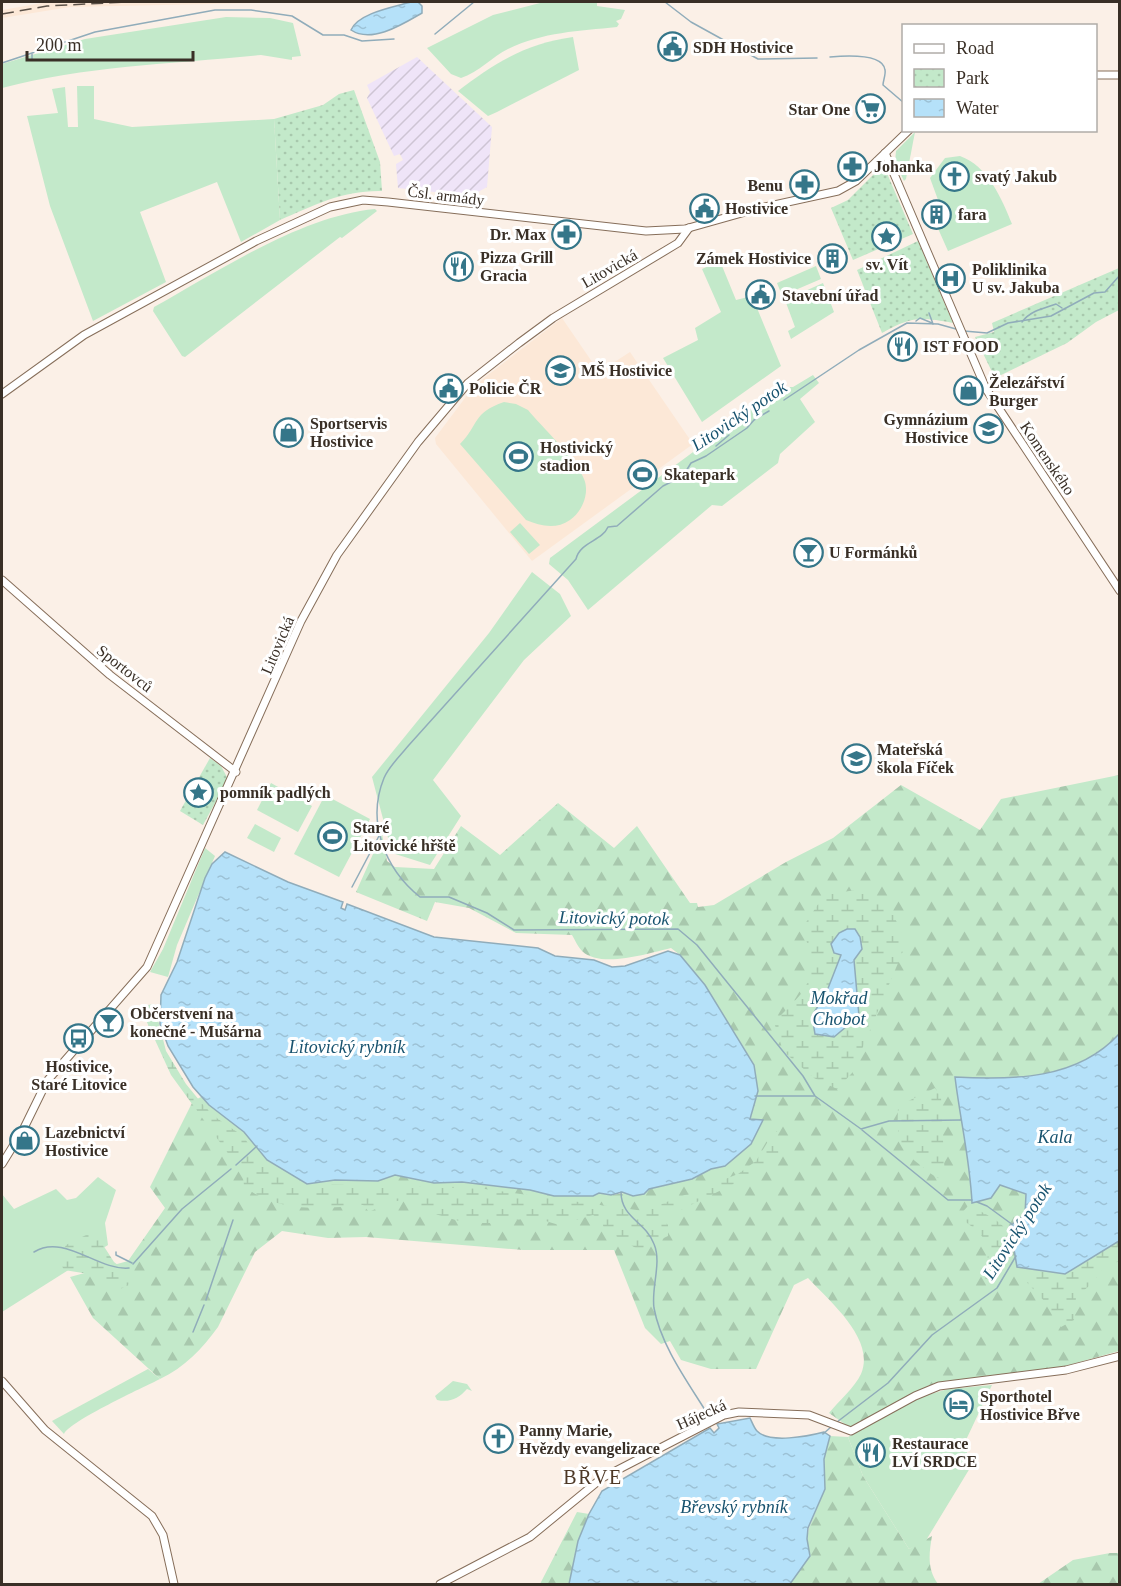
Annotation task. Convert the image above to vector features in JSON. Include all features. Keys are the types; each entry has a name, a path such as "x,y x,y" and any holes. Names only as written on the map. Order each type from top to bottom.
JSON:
{"street":[{"path":"1097,75 1119,75"},
{"name":"Čsl. armády","path":"2,394 84,335 255,241 316,212 349,202 388,202 664,231 689,228 838,191 856,181 907,132"},
{"name":"Komenského","path":"885,153 989,395 1119,591"},
{"name":"Litovická","path":"2,1164 23,1130 47,1081 147,967 302,621 336,555 418,442 468,383 553,318 671,247 689,228"},
{"path":"664,231 671,238 671,247"},
{"name":"Sportovců","path":"2,580 104,670 236,772"},
{"name":"Hájecká","path":"440,1584 530,1538 602,1478 724,1415 740,1412 797,1414 819,1417 850,1431 915,1396 939,1386 1066,1371 1119,1356"},
{"path":"2,1381 45,1430 152,1516 164,1535 174,1584"}],"shaded area":[{"path":"48,2 297,2 70,7 2,18 2,10"},
{"path":"417,57 492,127 487,187 471,196 398,188 396,164 403,160 400,154 394,156 367,98 370,92 367,85"},
{"path":"562,318 599,372 630,352 693,444 532,561 436,444 435,438 468,394 484,378"}],"green space":[{"path":"544,2 597,2 597,6 625,10 621,19 616,21 619,24 617,27 561,33 521,43 461,78 451,74 427,48 493,15"},
{"path":"226,17 270,18 293,23 301,56 292,57 292,60 261,55 97,70 2,88 2,64 85,39"},
{"path":"573,37 579,70 497,112 488,116 458,91 498,63 526,49"},
{"path":"77,86 94,86 94,119 132,127 274,119 280,220 241,242 217,182 140,212 166,282 93,321 50,206 27,116 58,113 52,89 65,87 68,127 78,127"},
{"path":"354,90 380,162 382,191 342,196 280,220 274,119 323,105 339,94"},
{"path":"915,132 904,181 895,162 896,151"},
{"path":"960,156 979,167 993,184 1012,224 948,251 936,224 945,219 930,178 945,158"},
{"path":"878,170 886,171 913,234 853,260 831,208 848,200"},
{"path":"375,209 377,211 185,357 182,356 153,311 154,307 261,247 318,222"},
{"path":"918,241 953,323 916,319 901,323 882,333 857,270"},
{"path":"720,261 736,300 752,296 781,366 702,422 663,358 698,340 695,328 721,312 702,269"},
{"path":"816,266 821,279 786,294 781,293 777,283"},
{"path":"1119,268 1119,310 1096,322 1067,343 995,378 975,337 994,332 992,323"},
{"path":"823,283 834,312 791,339 788,331 795,327 785,300"},
{"path":"813,375 819,383 800,399 815,422 780,454 778,463 722,506 712,505 588,610 568,580 549,564 550,558 781,387 793,387"},
{"name":"Hostivický stadion","path":"504,402 516,404 528,410 580,471 586,484 584,502 574,517 565,523 548,526 526,520 460,444 481,415"},
{"path":"520,523 540,545 529,554 510,532"},
{"path":"532,572 560,594 571,616 524,660 433,780 461,816 430,865 392,853 372,777 489,633"},
{"path":"210,758 221,766 228,779 203,825 180,811"},
{"path":"1119,775 1119,1034 1084,1061 1064,1069 1022,1077 956,1077 972,1202 1000,1185 1026,1194 1025,1214 1065,1274 1119,1241 1119,1351 1062,1367 939,1383 915,1393 856,1427 849,1427 829,1413 861,1374 864,1361 862,1347 856,1334 838,1309 808,1278 794,1285 756,1369 711,1369 681,1360 670,1341 661,1344 645,1328 614,1250 523,1250 366,1237 328,1238 282,1231 255,1252 218,1327 206,1343 185,1363 160,1379 93,1318 70,1277 128,1261 165,1208 150,1187 193,1101 201,1097 244,1132 267,1160 307,1184 335,1180 378,1181 395,1175 435,1183 462,1182 530,1190 554,1196 599,1193 633,1195 667,1183 692,1179 711,1169 725,1166 762,1121 750,1120 758,1091 754,1064 705,985 680,955 671,948 638,956 601,959 582,951 572,935 516,933 469,908 435,902 427,921 356,892 382,834 387,861 395,867 434,869 461,826 500,855 558,803 614,848 637,826 690,903 697,903 698,907 714,905 786,862 833,838 901,785 980,830 1001,799"},
{"path":"271,783 312,806 298,832 257,810"},
{"name":"Staré Litovické hřště","path":"325,795 370,819 339,877 294,854"},
{"path":"255,824 281,838 274,852 247,838"},
{"path":"205,848 215,856 177,945 168,977 150,972 163,949"},
{"path":"868,888 892,911 906,944 852,1073 837,1089 814,1078 783,1051 774,1022 796,1000 808,981 810,960 803,927 824,895"},
{"path":"154,1004 166,1051 186,1084 204,1106 243,1136 258,1158 280,1176 305,1188 327,1184 485,1189 644,1211 738,1174 756,1161 777,1131 779,1162 662,1219 668,1225 668,1236 639,1250 604,1229 602,1221 593,1215 559,1225 532,1217 501,1223 466,1223 428,1212 411,1199 390,1202 369,1212 363,1205 316,1208 285,1205 256,1195 244,1186 243,1174 171,1075 145,1018 148,1005"},
{"path":"935,1088 941,1097 945,1180 931,1174 908,1155 900,1142 898,1127 898,1106"},
{"path":"98,1177 116,1190 105,1223 108,1245 2,1312 2,1194 14,1209 56,1189 67,1200 76,1198"},
{"path":"968,1206 997,1221 1008,1232 1011,1239 1009,1254 996,1277 985,1280 988,1257 985,1242 976,1230 958,1217"},
{"path":"94,1231 114,1262 128,1273 133,1282 117,1291 89,1274 64,1270 59,1260 66,1245"},
{"path":"1119,1240 1119,1261 1098,1273 1095,1281 1076,1297 1074,1320 1061,1327 1047,1304 1021,1276 1025,1268 1065,1274"},
{"path":"148,1369 160,1379 79,1421 64,1434 52,1421"},
{"path":"453,1381 467,1384 472,1391 467,1389 450,1400 437,1400 435,1396"},
{"path":"992,1385 965,1442 970,1468 925,1542 909,1549 863,1476 848,1437 917,1398 948,1389"},
{"path":"830,1436 848,1437 863,1476 909,1549 932,1536 930,1567 938,1584 790,1584 810,1556 807,1539 809,1528 825,1489 824,1459"},
{"path":"577,1512 589,1514 578,1541 569,1584 540,1584"},
{"path":"1119,1553 1119,1584 1038,1584 1073,1560"}],"water":[{"path":"418,2 422,6 422,13 397,27 368,35 351,30 361,19 369,15"},
{"name":"Litovický rybník","path":"225,852 288,882 343,902 341,908 345,910 347,904 434,937 538,948 555,956 594,960 612,967 625,966 668,951 680,955 705,985 754,1065 758,1091 750,1119 763,1120 751,1144 725,1166 711,1169 692,1179 649,1189 644,1194 633,1196 622,1192 611,1195 599,1193 593,1196 554,1196 530,1190 462,1182 434,1183 395,1175 378,1181 335,1180 307,1184 267,1160 244,1132 209,1105 193,1087 168,1046 160,1024 161,995 177,962 205,878 212,864"},
{"name":"Mokřad Chobot","path":"847,929 855,929 860,937 862,949 854,960 859,1016 834,1037 815,1034 812,1016 827,991 841,955 834,953 831,944 839,933"},
{"name":"Kala","path":"1119,1034 1119,1241 1065,1274 1017,1267 1010,1226 1025,1214 1026,1194 1000,1185 991,1198 972,1203 955,1077 1021,1077 1064,1069 1084,1061"},
{"name":"Břevský rybník","path":"750,1418 757,1431 770,1437 789,1438 824,1432 830,1436 824,1459 825,1489 808,1528 810,1556 790,1584 569,1584 578,1541 602,1491 710,1428 714,1433 719,1428 717,1424"}],"waterway":[{"path":"435,34 474,2"},
{"path":"665,2 691,22 758,59 817,58"},
{"path":"2,63 95,32 215,10 251,10 292,16 323,35 344,35 362,41 394,39"},
{"path":"32,54 32,60"},
{"path":"830,57 861,57 877,61 883,65 885,70 883,85 902,101"},
{"name":"Litovický potok","path":"964,331 987,333 1008,323 1051,316 1094,293 1105,292 1120,275"},
{"path":"1022,322 1029,315 1056,304 1062,308"},
{"path":"929,313 933,324"},
{"name":"Litovický potok","path":"916,321 920,318 932,323"},
{"name":"Litovický potok","path":"784,400 859,350 907,323 938,324 956,329"},
{"name":"Litovický potok","path":"769,411 706,456 691,463 683,476 663,486 617,526 608,527 601,536 578,553 576,559 389,769 379,795 377,811 382,843 397,873 420,897 449,897 487,913 514,930 678,929 697,945 803,1076 815,1096 861,1129 889,1121 961,1120"},
{"name":"Litovický potok","path":"716,446 729,435"},
{"name":"Litovický potok","path":"679,477 685,470"},
{"name":"Litovický potok","path":"352,887 380,834"},
{"name":"Litovický potok","path":"755,1096 814,1096"},
{"path":"862,1130 948,1200 972,1200"},
{"path":"236,1165 257,1146"},
{"path":"133,1264 182,1209 231,1169"},
{"path":"621,1192 625,1208 654,1244 657,1267 653,1300 663,1337 677,1365 710,1418"},
{"path":"977,1202 987,1206 1013,1225"},
{"path":"206,1300 233,1220"},
{"path":"34,1252 45,1247 57,1247 105,1264 129,1268"},
{"path":"116,1252 116,1255 132,1263"},
{"name":"Litovický potok","path":"837,1422 888,1383 932,1335 997,1288 1016,1256"},
{"path":"193,1332 204,1305"},
{"name":"Litovický potok","path":"823,1434 831,1427"}],"railway":[{"path":"2,14 47,6 126,2"}],"place":[{"name":"SDH Hostivice","path":"672,47"},
{"name":"Star One","path":"871,109"},
{"name":"Johanka","path":"853,166"},
{"name":"svatý Jakub","path":"954,176"},
{"name":"Benu","path":"804,185"},
{"name":"Hostivice","path":"704,208"},
{"name":"fara","path":"937,214"},
{"name":"Dr. Max","path":"567,234"},
{"name":"sv. Vít","path":"887,236"},
{"name":"Zámek Hostivice","path":"832,258"},
{"name":"Pizza Grill Gracia","path":"459,266"},
{"name":"Poliklinika U sv. Jakuba","path":"951,278"},
{"name":"Stavební úřad","path":"761,295"},
{"name":"IST FOOD","path":"902,346"},
{"name":"MŠ Hostivice","path":"560,370"},
{"name":"Policie ČR","path":"448,388"},
{"name":"Železářství Burger","path":"968,391"},
{"name":"Gymnázium Hostivice","path":"989,428"},
{"name":"Sportservis Hostivice","path":"289,432"},
{"name":"Hostivický stadion","path":"519,456"},
{"name":"Skatepark","path":"643,474"},
{"name":"U Formánků","path":"808,552"},
{"name":"Mateřská škola Fíček","path":"856,758"},
{"name":"pomník padlých","path":"199,792"},
{"name":"Staré Litovické hřště","path":"332,836"},
{"name":"Občerstvení na konečné - Mušárna","path":"109,1022"},
{"name":"Hostivice, Staré Litovice","path":"79,1038"},
{"name":"Lazebnictví Hostivice","path":"24,1141"},
{"name":"Sporthotel Hostivice Břve","path":"959,1405"},
{"name":"Panny Marie, Hvězdy evangelizace","path":"498,1439"},
{"name":"Restaurace LVÍ SRDCE","path":"871,1452"}],"district":[{"name":"BŘVE","path":"593,1477"}]}
